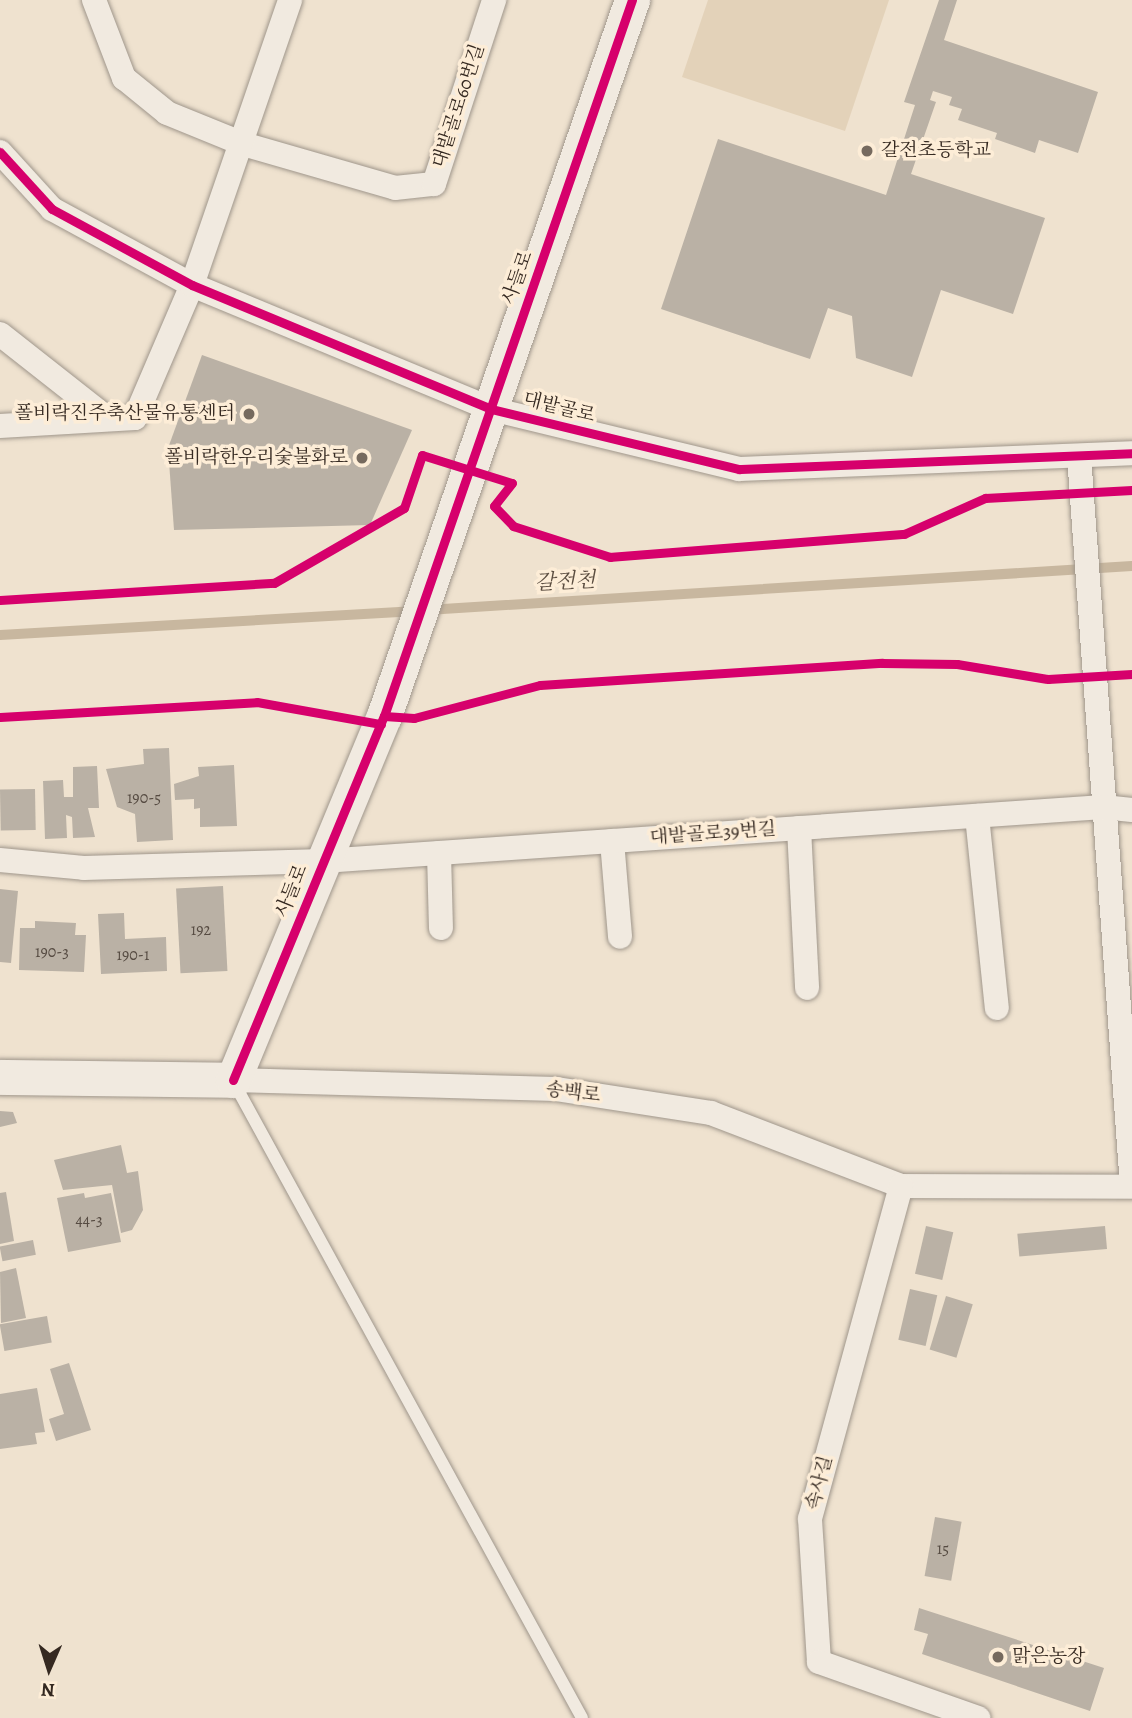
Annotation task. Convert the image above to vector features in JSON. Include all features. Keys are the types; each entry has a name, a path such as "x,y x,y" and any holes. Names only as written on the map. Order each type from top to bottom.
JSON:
{"street":[{"name":"대밭골로60번길","path":"94,0 124,78 167,113 243,144 395,188 434,184 494,0"},
{"path":"0,426 135,418 192,285 243,144 290,0"},
{"name":"사들로","path":"233,1080 384,716 438,567 632,0"},
{"name":"대밭골로","path":"0,152 52,209 192,285 491,409 739,469 1132,453"},
{"path":"0,334 108,419"},
{"path":"1079,456 1086,532 1097,751 1132,1186"},
{"name":"대밭골로39번길","path":"323,861 1103,807 1132,810"},
{"path":"977,816 997,1008"},
{"path":"799,828 807,988"},
{"path":"612,841 620,937"},
{"path":"439,853 441,928"},
{"name":"사들로","path":"0,860 84,868 323,861"},
{"name":"송백로","path":"0,1076 555,1089 698,1111 901,1186 1132,1186"},
{"name":"속사길","path":"901,1186 810,1519 819,1662 978,1718"}],"lane":[{"path":"233,1080 582,1718"}],"shaded area":[{"path":"708,0 889,0 845,131 682,77"}],"building":[{"path":"939,0 957,0 944,40 1098,92 1078,153 1039,140 1035,153 995,139 997,133 958,120 962,109 949,105 952,97 933,91 930,100 936,102 911,174 1045,218 1013,314 941,290 912,377 856,358 852,316 828,308 810,359 661,309 718,139 886,195 915,105 904,102"},
{"path":"202,355 412,430 370,525 174,530 168,448"},
{"path":"169,748 173,840 137,842 135,814 117,807 106,769 144,764 143,749"},
{"path":"234,765 237,826 200,827 200,808 194,809 194,799 175,800 174,784 199,776 198,767"},
{"path":"97,766 99,808 88,808 95,837 73,838 72,817 66,815 67,838 45,839 43,781 63,780 64,797 73,797 73,767"},
{"path":"35,789 36,830 1,831 0,790"},
{"path":"223,886 227,971 181,973 176,888"},
{"path":"0,889 18,891 11,963 0,962"},
{"path":"124,913 125,939 166,937 167,971 101,974 98,914"},
{"path":"35,921 76,923 75,935 86,935 84,972 19,970 20,928 35,928"},
{"path":"0,1111 13,1112 17,1123 0,1127"},
{"path":"121,1145 127,1173 138,1171 143,1210 132,1230 121,1233 112,1185 63,1190 54,1160"},
{"path":"6,1192 14,1241 0,1244 0,1193"},
{"path":"84,1193 85,1198 111,1193 121,1242 68,1252 57,1198"},
{"path":"926,1226 953,1232 942,1280 915,1274"},
{"path":"1105,1226 1107,1249 1019,1257 1017,1234"},
{"path":"33,1240 36,1255 2,1261 0,1246"},
{"path":"16,1268 26,1318 1,1323 0,1272"},
{"path":"910,1289 937,1295 926,1346 898,1340"},
{"path":"946,1296 973,1304 956,1358 930,1350"},
{"path":"47,1316 52,1343 4,1351 0,1324"},
{"path":"69,1363 91,1430 56,1441 49,1419 64,1414 50,1369"},
{"path":"37,1388 45,1432 35,1433 37,1444 0,1449 0,1394"},
{"path":"935,1517 962,1522 951,1581 925,1576"},
{"name":"맑은농장","path":"919,1608 1104,1668 1090,1711 922,1654 928,1634 914,1630"}],"waterway":[{"name":"갈전천","path":"427,610 1132,566"},
{"name":"갈전천","path":"0,635 412,611"}],"cycle path":[{"path":"233,1080 384,716 632,0"},
{"path":"0,152 52,209 192,285 491,409 739,469 1132,453"},
{"path":"0,600 274,583 404,508 422,455 512,483 494,506 513,526 610,557 904,534 985,498 1132,490"},
{"path":"384,716 414,718 540,685 882,663 957,664 1048,679 1132,674"},
{"path":"0,717 257,702 381,724"}],"place":[{"name":"갈전초등학교","path":"867,151"},
{"name":"폴비락진주축산물유통센터","path":"249,414"},
{"name":"폴비락한우리숯불화로","path":"362,458"},
{"name":"맑은농장","path":"998,1657"}]}
